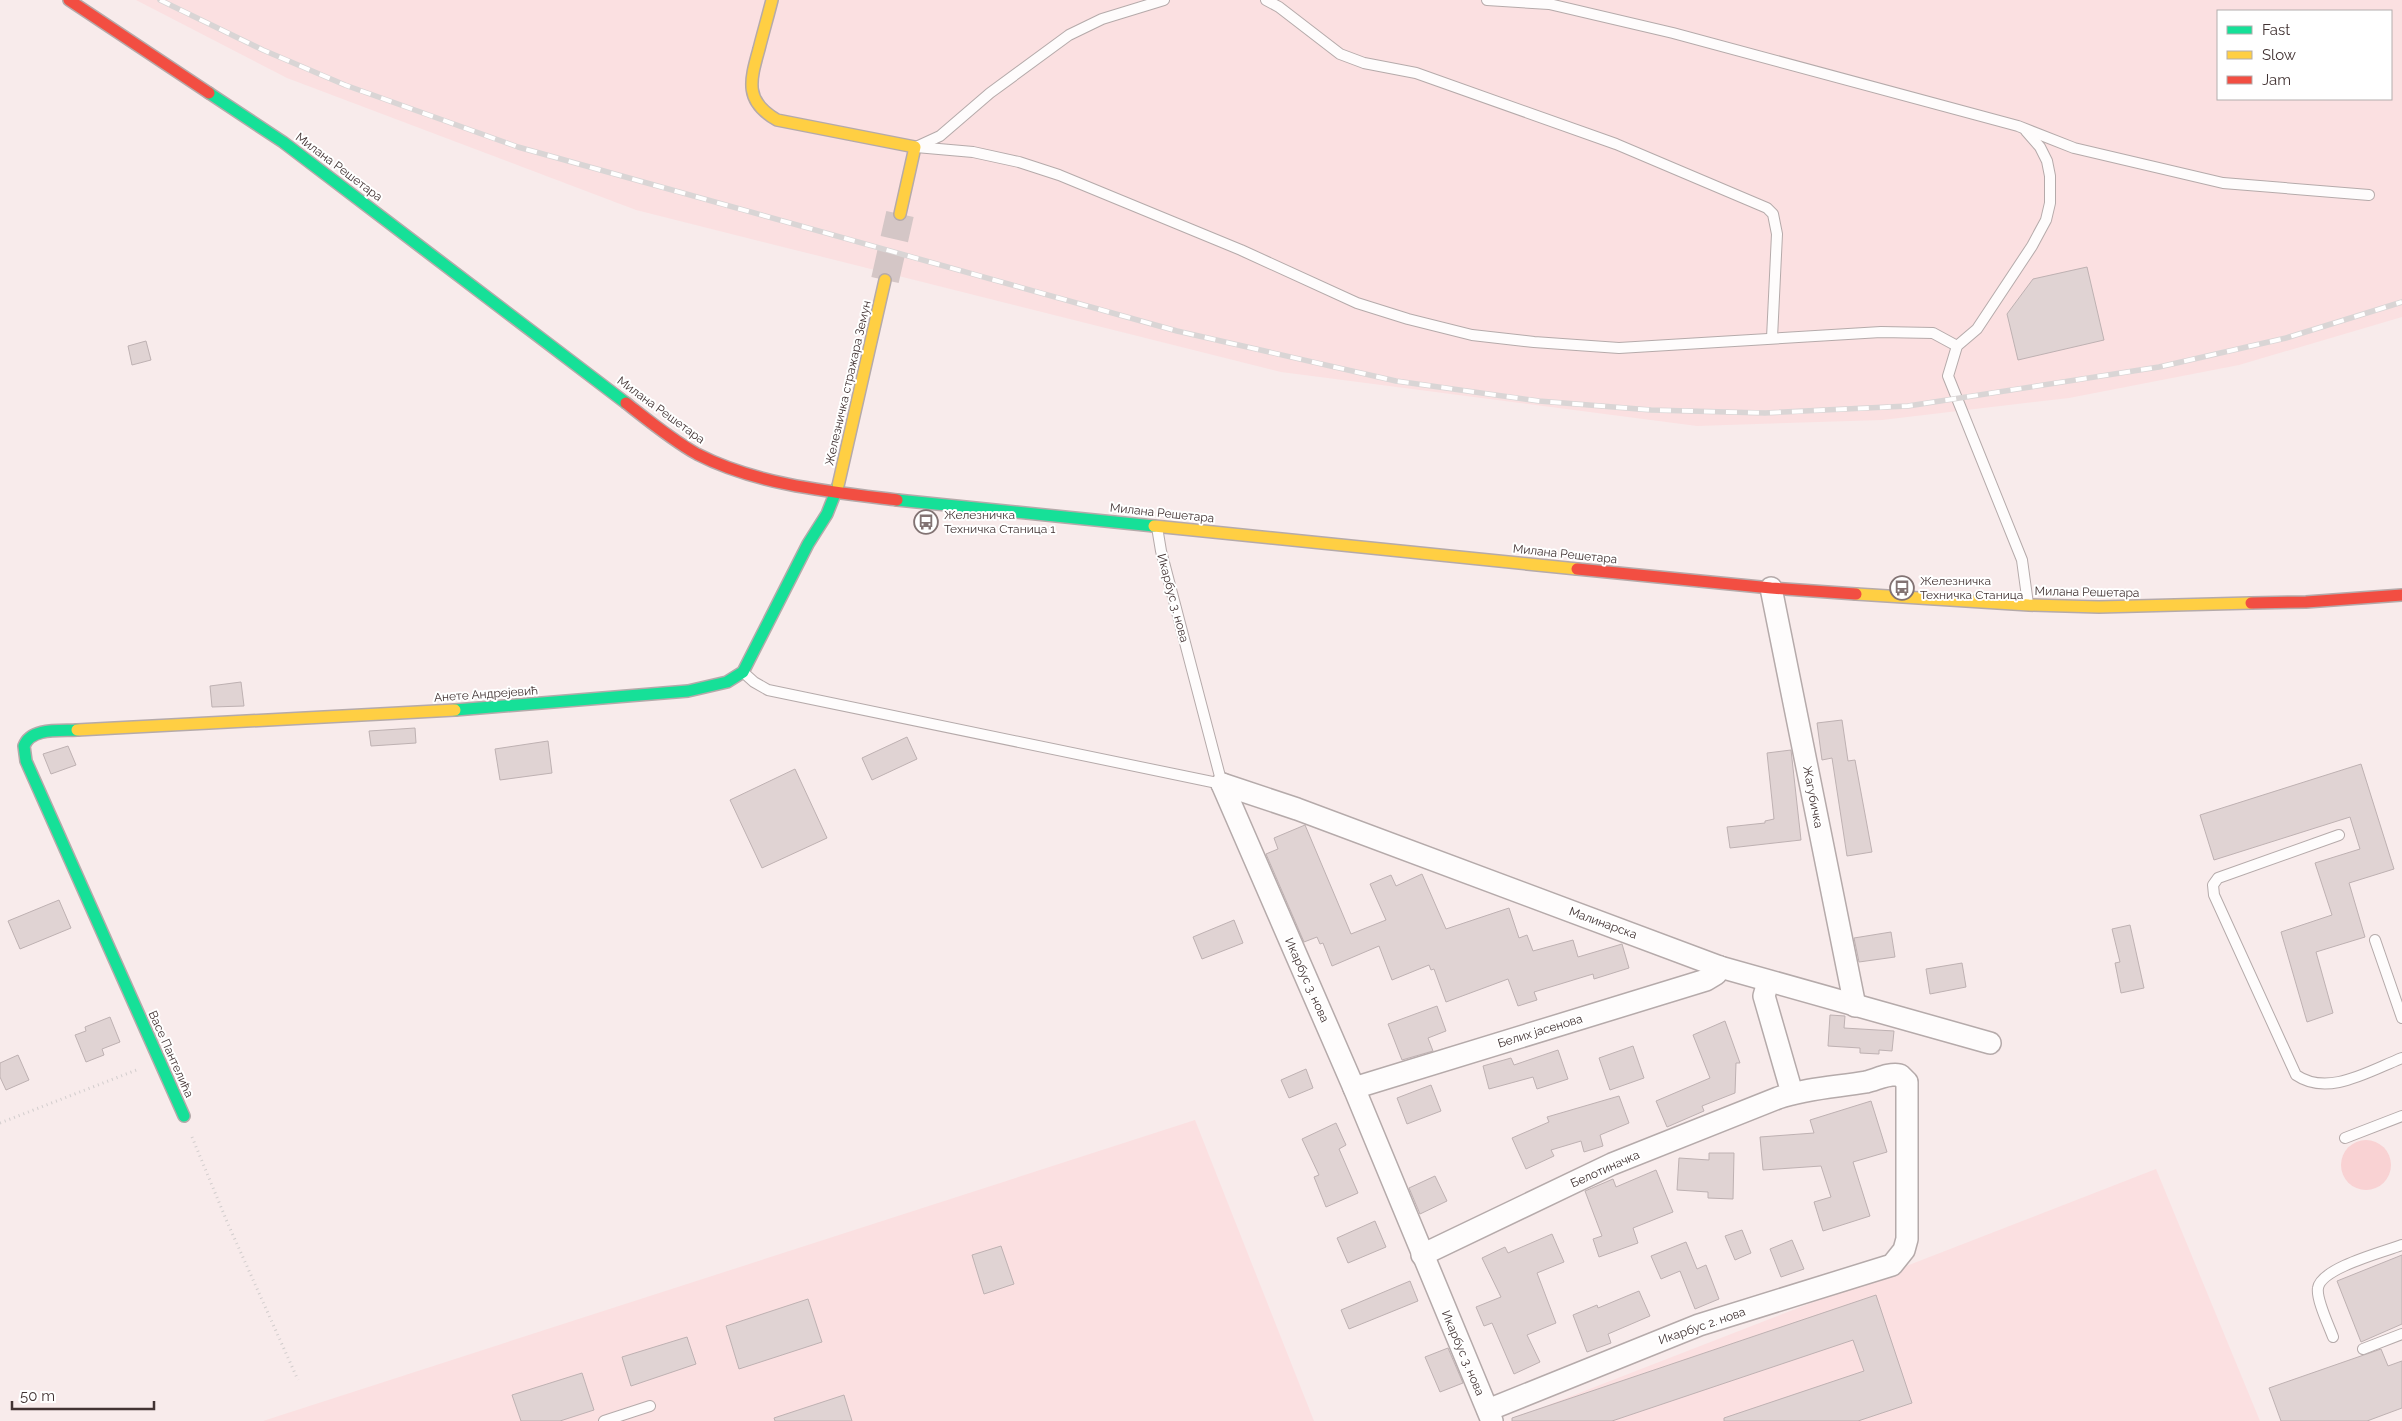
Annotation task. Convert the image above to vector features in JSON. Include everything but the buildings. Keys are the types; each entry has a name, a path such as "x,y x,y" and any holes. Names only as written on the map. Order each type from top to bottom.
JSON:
{"street":[{"name":"Милана Решетара","path":"69,0 283,142 665,433 702,456 755,474 837,491 934,504 1771,588 2029,605 2099,607 2306,602 2402,595"},
{"path":"772,0 752,78 752,94 761,110 777,120 915,147 900,214"},
{"name":"Железничка стражара Земун","path":"837,491 885,280"},
{"path":"743,672 837,491"},
{"name":"Жагубичка","path":"1771,588 1855,1006"},
{"name":"Анете Андрејевић","path":"26,740 29,736 41,732 446,711 688,691 727,682 743,672"},
{"name":"Васе Пантелића","path":"26,740 22,749 26,761 184,1116"},
{"name":"Малинарска","path":"1222,784 1306,812 1720,967 1990,1043"},
{"name":"Икарбус 3. нова","path":"1222,784 1354,1088 1422,1256 1490,1416"},
{"name":"Белих јасенова","path":"1354,1088 1706,980 1716,974 1720,967"},
{"path":"1768,982 1764,996 1792,1093"},
{"name":"Белотиначка","path":"1422,1256 1612,1164 1792,1093 1866,1082 1890,1074 1900,1075 1907,1082 1907,1239"},
{"name":"Икарбус 2. нова","path":"1490,1416 1699,1325 1883,1269 1899,1258 1904,1250 1907,1239"}],"lane":[{"path":"915,147 940,136 990,93 1069,35 1102,19 1164,0"},
{"path":"1266,0 1340,54 1364,63 1416,73 1616,144 1768,208 1773,214 1777,234 1772,338"},
{"path":"1487,0 1549,4 1673,33 2018,126 2074,148 2223,183 2369,194"},
{"path":"2018,126 2031,134 2046,161 2050,176 2050,194 2046,220 2032,246 1977,329 1957,346 1948,376 2022,560 2029,605"},
{"path":"915,147 973,152 1019,162 1059,175 1241,250 1357,303 1408,319 1472,335 1534,342 1619,348 1881,332 1933,334 1957,346"},
{"name":"Икарбус 3. нова","path":"1157,526 1160,551 1222,784"},
{"path":"743,672 754,682 768,690 1222,784"},
{"path":"2338,835 2218,878 2213,885 2214,895 2296,1075 2306,1082 2320,1085 2335,1084 2402,1058"},
{"path":"2375,940 2402,1018"},
{"path":"2345,1138 2402,1116"},
{"path":"2333,1337 2318,1294 2322,1279 2332,1271 2402,1245"},
{"path":"2363,1349 2402,1334"},
{"path":"604,1421 650,1406"}],"path":[{"path":"0,1123 159,1061"},
{"name":"Васе Пантелића","path":"184,1116 228,1224 298,1380"}],"shaded area":[{"path":"136,0 2402,0 2402,317 2239,365 2069,398 1882,420 1697,426 1281,372 636,210 287,78"},
{"path":"1195,1120 1314,1421 263,1421"},
{"path":"2366,1140 2380,1144 2387,1151 2391,1165 2387,1179 2380,1186 2366,1190 2352,1186 2345,1179 2341,1165 2345,1151 2352,1144"},
{"path":"2156,1169 2260,1421 1536,1421 1533,1411"}],"tunnel":[{"path":"885,280 900,214"}],"railway":[{"path":"160,0 263,50 345,85 518,147 1177,331 1396,381 1539,401 1651,410 1765,413 1908,406 2159,367 2286,338 2402,302"}],"traffic: fast":[{"path":"209,93 283,142 626,403"},
{"path":"455,710 688,691 727,682 743,672 808,544 827,514 838,486"},
{"path":"897,500 1154,526"},
{"path":"77,730 47,731 33,736 24,746 26,761 184,1116"}],"traffic: slow":[{"path":"772,0 753,71 752,89 754,98 766,113 777,120 915,147 900,214"},
{"path":"838,486 885,280"},
{"path":"1154,526 1577,569"},
{"path":"1856,594 2029,605 2099,607 2251,603"},
{"path":"77,730 455,710"}],"traffic: jam":[{"path":"69,0 209,93"},
{"path":"626,403 679,443 720,465 795,486 897,500"},
{"path":"1577,569 1771,588 1856,594"},
{"path":"2251,603 2306,602 2402,595"}],"place":[{"name":"Железничка Техничка Станица 1","path":"926,522"},
{"name":"Железничка Техничка Станица","path":"1902,588"}]}
